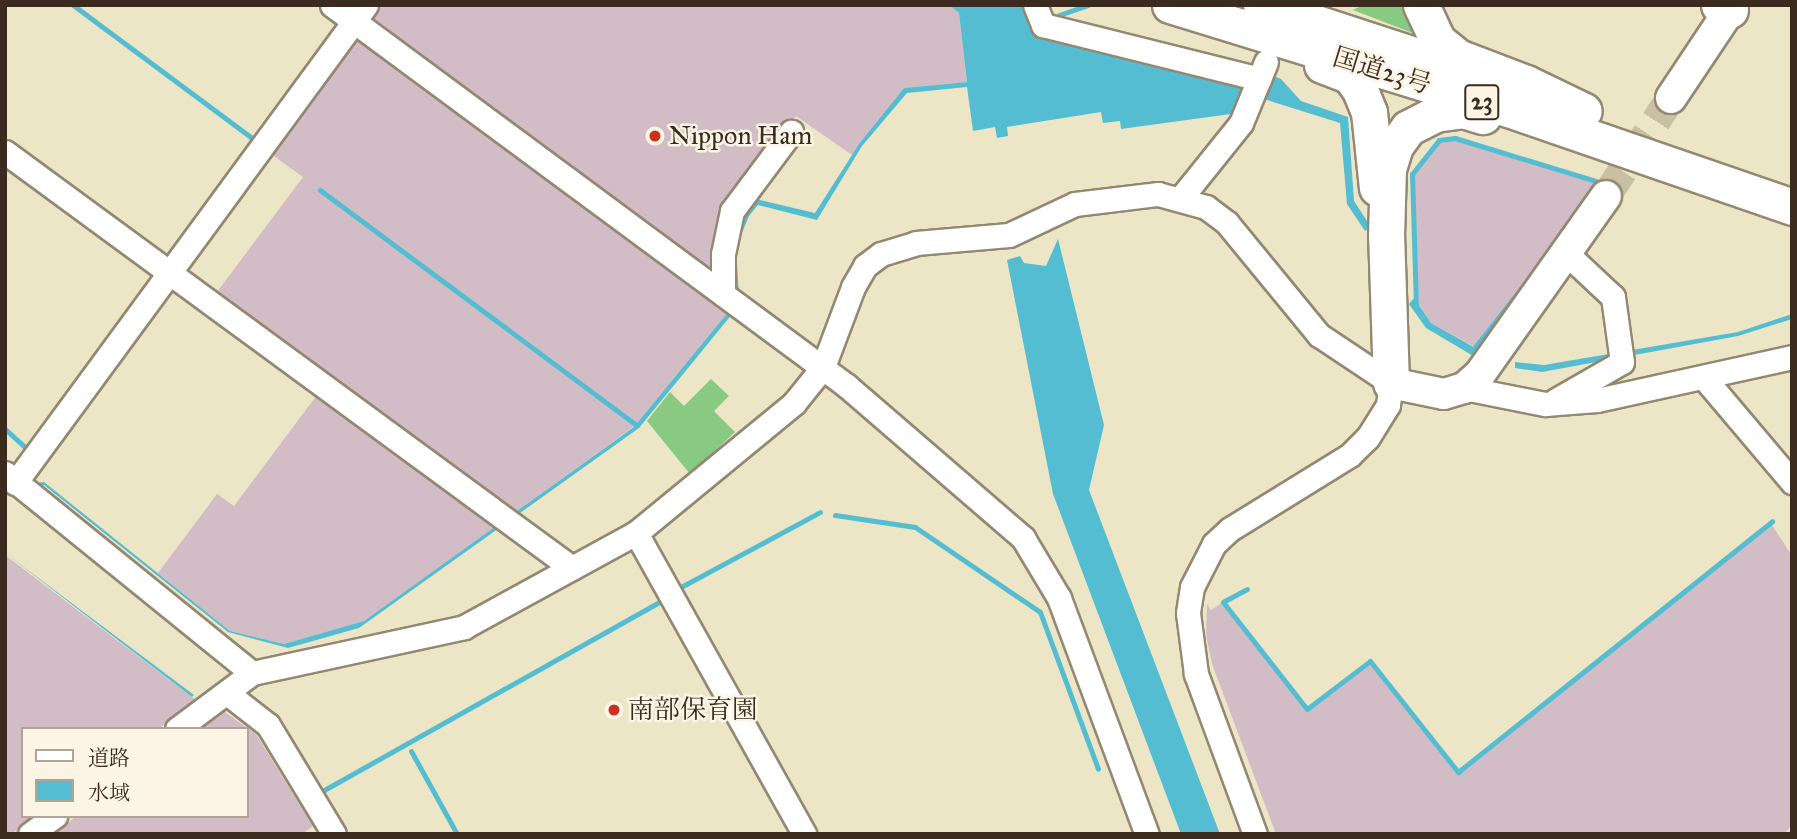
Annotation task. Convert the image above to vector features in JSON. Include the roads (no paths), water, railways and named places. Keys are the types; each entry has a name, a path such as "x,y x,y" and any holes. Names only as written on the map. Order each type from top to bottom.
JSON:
{"highway":[{"name":"国道23号","path":"1261,5 1584,111 1792,183"},
{"path":"1307,5 1346,5"},
{"name":"23","path":"1420,5 1437,40 1458,57 1526,83 1584,111"},
{"name":"国道23号","path":"1172,6 1616,146 1792,207"},
{"name":"23","path":"1172,6 1350,76 1368,112 1386,236"},
{"name":"23","path":"1391,383 1386,236 1388,169 1395,146 1408,128 1435,114 1463,110 1550,137 1616,146"}],"main road":[{"path":"1671,98 1727,7"},
{"path":"1391,383 1444,394 1464,388 1493,358 1606,195"}],"street":[{"path":"332,5 360,13 822,367 986,504 1036,554 1059,598 1147,834"},
{"path":"1035,5 1043,25 1258,82 1241,123 1180,199"},
{"path":"252,673 173,604 15,482 171,275 360,13"},
{"path":"730,299 723,254 732,211 791,132"},
{"path":"5,152 572,568"},
{"path":"180,727 252,673 464,626 636,533 794,402 822,367 853,287 865,266 881,254 916,243 1009,235 1097,198 1158,194 1206,207 1227,223 1319,335 1391,383 1388,405 1367,438 1350,455 1230,529 1214,544 1192,587 1188,613 1196,674 1255,834"},
{"path":"1551,403 1621,354 1613,297 1566,253"},
{"path":"1464,388 1551,403 1597,400 1705,379 1792,357"},
{"path":"1705,379 1792,482"},
{"path":"636,533 804,834"},
{"path":"227,693 268,725 334,834"},
{"path":"30,834 52,818"}],"water":[{"path":"949,5 1025,5 1038,35 1263,89 1272,75 1281,79 1301,101 1348,117 1354,201 1371,227 1365,231 1347,204 1340,123 1245,93 1231,114 1121,129 1120,121 1103,123 1101,112 1007,127 1008,136 997,138 995,127 973,131 967,87 907,93 862,146 817,220 758,205 749,216 736,247 739,295 733,313 639,428 359,628 288,648 228,632 44,485 11,491 5,496 9,486 44,482 230,631 284,644 364,621 634,427 729,311 732,248 741,218 756,199 815,213 859,144 904,88 967,82 959,13"},
{"path":"1058,239 1104,425 1089,490 1220,834 1181,834 1053,494 1007,260 1020,256 1024,263 1046,266"},
{"path":"1414,298 1431,323 1479,350 1475,357 1426,328 1409,304"},
{"path":"1792,314 1792,319 1738,336 1542,372 1515,368 1515,362 1544,365 1738,332"},
{"path":"5,553 194,695 192,697"}],"waterway":[{"path":"73,5 256,141"},
{"path":"1059,15 1088,5"},
{"path":"1416,307 1412,174 1439,140 1455,138 1596,181"},
{"path":"320,190 636,425"},
{"path":"1472,351 1535,271"},
{"path":"5,429 27,449"},
{"path":"16,463 29,446"},
{"path":"679,588 820,512"},
{"path":"835,515 915,527 1040,612 1098,769"},
{"path":"1247,589 1223,602 1307,709 1370,661 1458,772 1772,521"},
{"path":"317,794 662,600"},
{"path":"411,751 457,834"}],"tunnel":[{"path":"1606,196 1671,98"}],"place":[{"name":"Nippon Ham","path":"655,136"},
{"name":"南部保育園","path":"614,710"}]}
